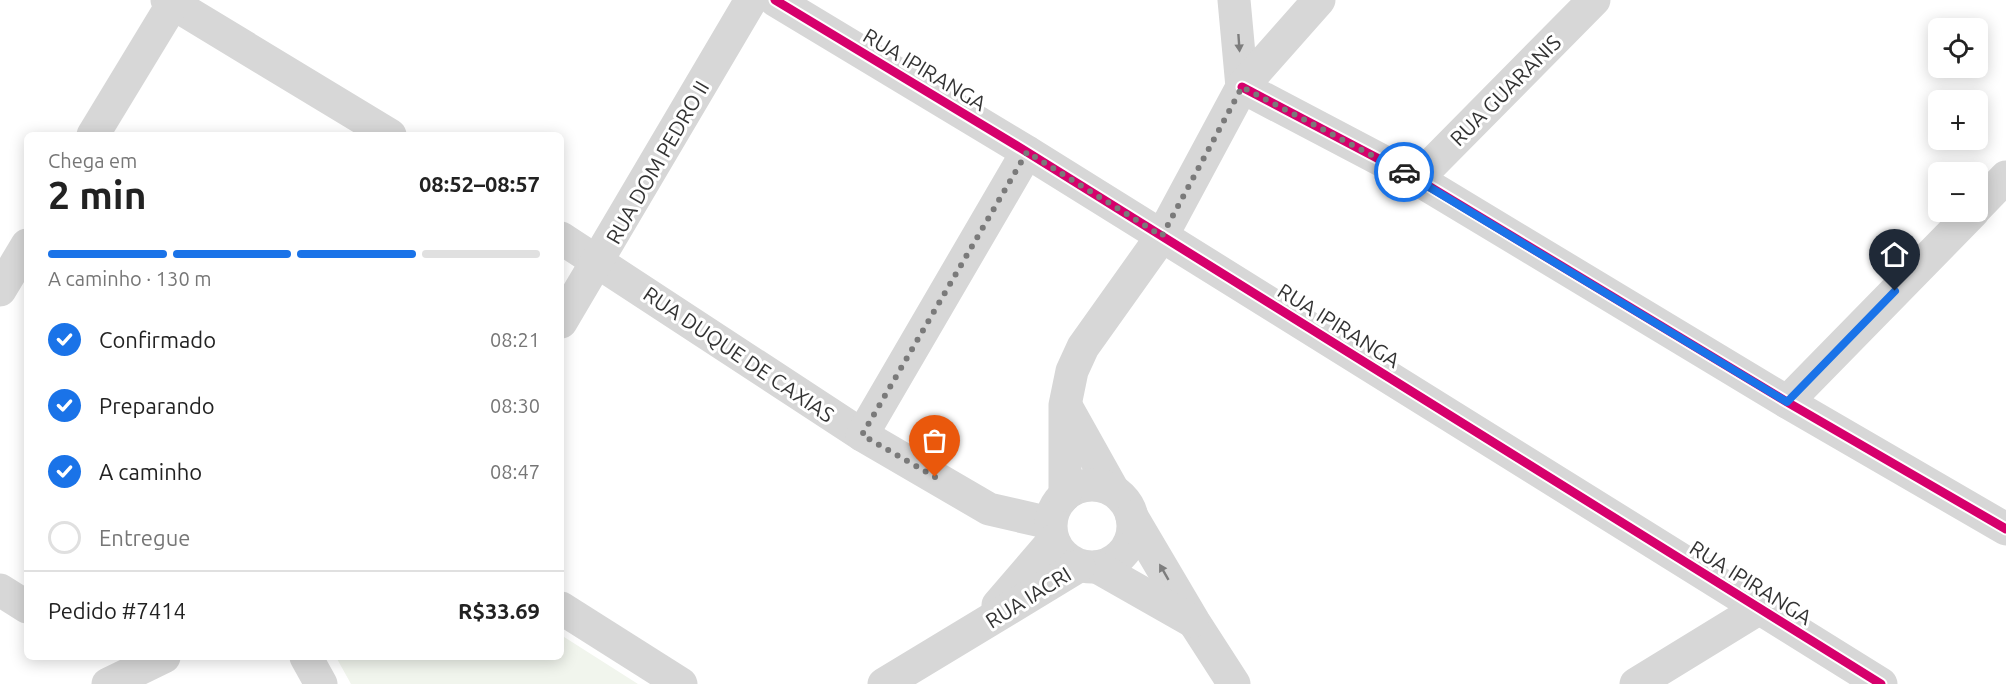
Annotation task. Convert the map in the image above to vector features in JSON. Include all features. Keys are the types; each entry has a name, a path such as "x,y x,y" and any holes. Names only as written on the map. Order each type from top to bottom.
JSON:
{"street":[{"name":"RUA DOM PEDRO II","path":"564,317 751,0"},
{"name":"RUA IPIRANGA","path":"775,0 1027,152 1881,684"},
{"path":"1234,0 1242,87"},
{"path":"1065,495 1065,405 1072,372 1083,347 1162,236 1242,87 1319,0"},
{"name":"RUA GUARANIS","path":"1417,179 1594,0"},
{"path":"95,132 171,1 385,132"},
{"path":"1242,87 1417,179 1787,402 2006,529"},
{"path":"862,435 1027,152"},
{"path":"1988,196 2006,177"},
{"path":"1787,402 1962,222"},
{"name":"RUA DUQUE DE CAXIAS","path":"564,240 862,435 989,509 1052,532"},
{"path":"9,279 24,251"},
{"path":"1065,405 1113,490 1125,501 1132,517 1194,622 1234,684"},
{"path":"1113,490 1097,485 1080,487 1065,495 1055,507 1052,532 1063,557 1088,566 1194,622"},
{"path":"1088,566 1113,561 1126,549 1133,534 1132,517"},
{"name":"RUA IACRI","path":"977,629 1052,532"},
{"name":"RUA IACRI","path":"884,684 1088,566"},
{"path":"0,590 24,606"},
{"path":"1636,684 1760,608"},
{"path":"564,610 681,684"},
{"path":"115,671 154,660"},
{"path":"308,660 321,684"}],"shaded area":[{"path":"564,637 638,684 351,684 338,660 564,660"}],"cycle path":[{"path":"775,0 1027,152 1881,684"},
{"path":"1242,87 1417,179 1787,402 2006,529"}],"way so far":[{"path":"935,477 862,435 1027,152 1162,236 1242,87 1404,172"}],"route":[{"path":"1404,172 1787,402 1895,291"}]}
